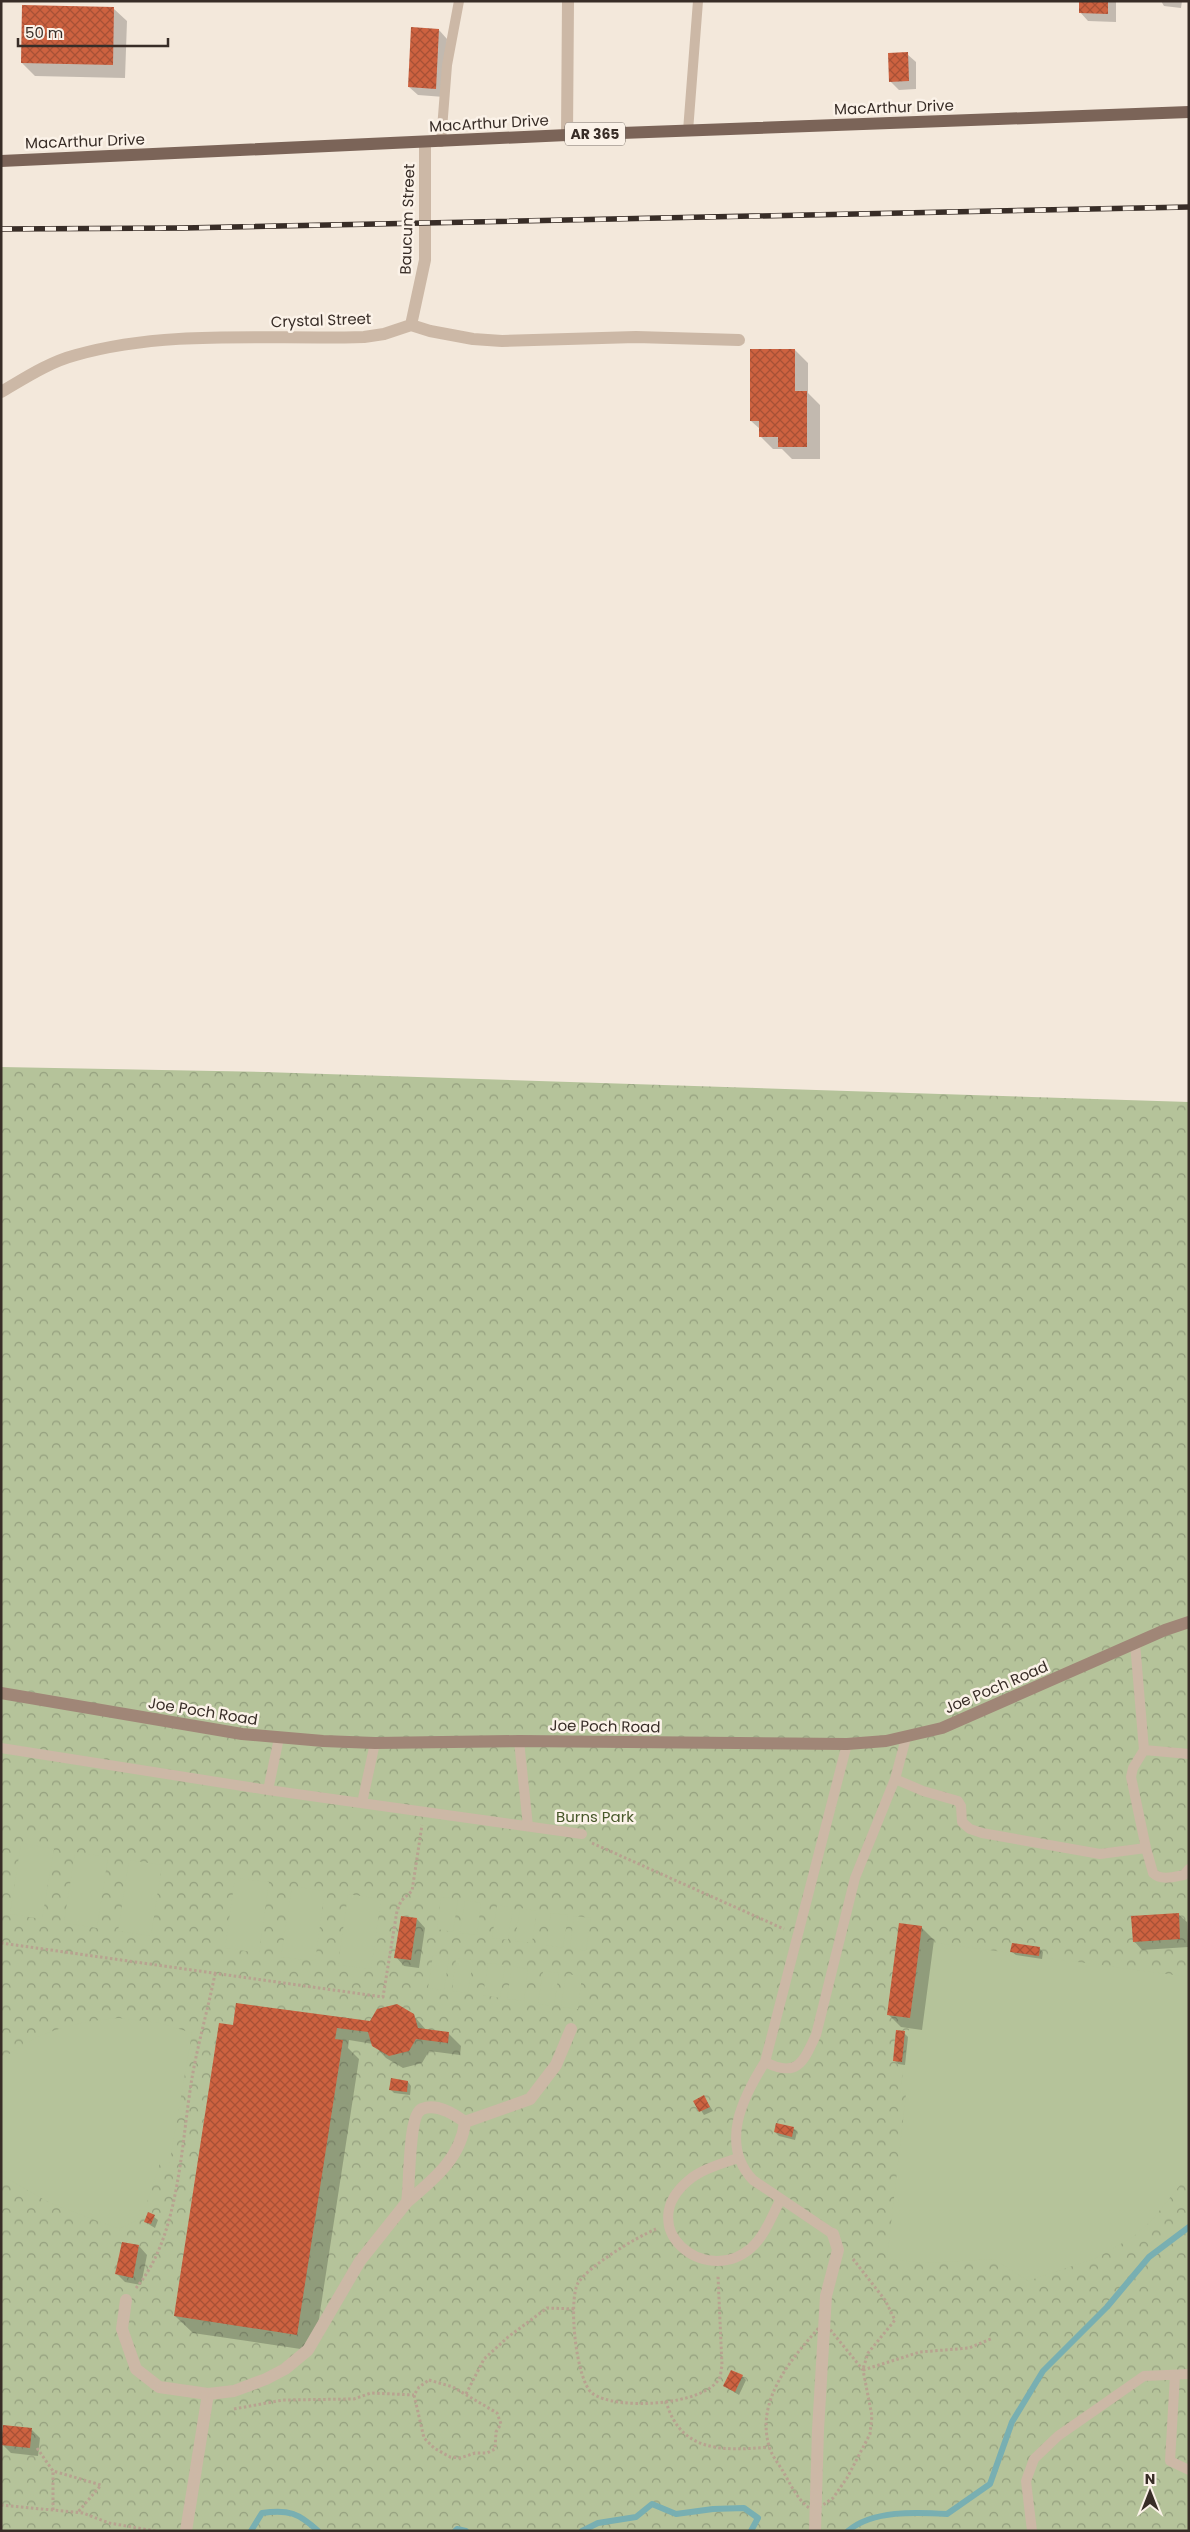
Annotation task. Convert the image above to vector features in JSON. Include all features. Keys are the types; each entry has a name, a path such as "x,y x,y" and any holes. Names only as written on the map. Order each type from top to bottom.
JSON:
{"main road":[{"name":"MacArthur Drive","path":"1,161 688,130 1189,112"}],"street":[{"path":"567,135 568,1"},
{"name":"Baucum Street","path":"412,325 425,260 426,143"},
{"name":"Crystal Street","path":"1,392 48,366 75,355 132,342 364,336 412,325 430,331 473,339 502,340 636,336 739,340"},
{"name":"Joe Poch Road","path":"1,1693 233,1733 279,1738 375,1743 519,1741 847,1744 906,1738 942,1728 1189,1622"},
{"path":"407,2202 413,2130 418,2112 432,2107 443,2110 465,2122 530,2099 556,2065 572,2029"},
{"path":"126,2300 122,2329 136,2369 159,2387 208,2394 234,2391 266,2379 302,2357 360,2261 407,2202 434,2179 456,2153 464,2133 465,2122"},
{"path":"814,2528 826,2296 838,2250 833,2234"},
{"path":"186,2531 208,2394"}],"lane":[{"path":"441,142 447,65 458,1"},
{"path":"688,130 698,1"},
{"path":"1135,1644 1144,1750 1132,1768 1131,1777 1146,1848 1153,1873 1157,1876 1184,1875 1189,1869"},
{"path":"268,1790 279,1738"},
{"path":"765,2062 780,2069 790,2070 798,2066 816,2035 855,1878 895,1779 906,1738"},
{"path":"519,1741 528,1826"},
{"path":"362,1803 375,1743"},
{"path":"833,2234 753,2180 744,2170 738,2158 739,2115 749,2087 765,2062 799,1935 835,1784 847,1744"},
{"path":"1,1748 268,1790 582,1834"},
{"path":"1144,1750 1189,1754"},
{"path":"895,1779 923,1791 958,1801 961,1806 962,1822 970,1830 982,1834 1100,1854 1146,1848"},
{"path":"738,2158 714,2166 687,2181 669,2205 668,2224 675,2240 686,2252 694,2256 718,2260 740,2255 760,2238 780,2199"},
{"path":"1032,2531 1026,2481 1034,2459 1058,2436 1144,2376 1189,2374"},
{"path":"1175,2375 1170,2461 1189,2470"}],"path":[{"path":"1,1943 383,1997 397,1911 401,1901 412,1891 424,1812"},
{"path":"582,1834 596,1846 799,1935"},
{"path":"126,2300 148,2271 171,2216 197,2048 215,1974"},
{"path":"668,2224 637,2238 585,2275 577,2285 575,2309 577,2357 585,2386 602,2399 624,2403 666,2402 690,2398 708,2389 720,2378 722,2366 718,2260"},
{"path":"850,2256 885,2300 894,2320 868,2353 863,2370"},
{"path":"466,2394 484,2359 508,2337 547,2308 575,2309"},
{"path":"824,2322 863,2370 871,2407 870,2434 833,2498 814,2511 806,2507 797,2495 769,2447 766,2416 778,2380 796,2353 824,2322"},
{"path":"863,2370 920,2352 969,2348 993,2338"},
{"path":"429,2380 436,2380 466,2394 497,2413 501,2424 496,2432 495,2448 487,2453 475,2453 460,2458 450,2457 442,2453 424,2438 414,2396 419,2388 429,2380"},
{"path":"206,2410 240,2409 298,2399 354,2399 371,2393 414,2396"},
{"path":"666,2402 670,2417 687,2438 712,2447 735,2450 769,2447"},
{"path":"37,2448 53,2471 53,2510"},
{"path":"53,2471 101,2485 78,2512"},
{"path":"1,2505 78,2512 109,2523 155,2531"}],"green space":[{"name":"Burns Park","path":"1,1067 264,1072 1189,1102 1189,2531 1,2531"},
{"path":"21,1843 54,1849 42,1919 10,1914"},
{"path":"75,1852 108,1857 97,1928 64,1923"},
{"path":"129,1860 162,1865 151,1936 118,1931"},
{"path":"235,1878 269,1882 259,1953 225,1948"},
{"path":"292,1886 325,1891 315,1961 281,1957"},
{"path":"348,1894 381,1899 371,1969 338,1965"},
{"path":"441,1897 458,1899 453,1932 437,1929"},
{"path":"465,1900 481,1903 477,1935 460,1933"},
{"path":"497,1905 513,1908 508,1940 492,1938"},
{"path":"520,1908 537,1911 532,1943 515,1941"},
{"path":"551,1913 568,1915 563,1948 546,1945"},
{"path":"574,1916 591,1918 586,1951 570,1948"},
{"path":"922,1941 1189,1977 1189,2174 1152,2220 1133,2237 1096,2258 1028,2281 994,2259 926,2263 887,2259 906,2094 900,2092"},
{"path":"433,1955 449,1957 444,1990 428,1988"},
{"path":"456,1958 473,1960 468,1993 452,1991"},
{"path":"488,1963 505,1965 500,1998 483,1995"},
{"path":"512,1966 528,1969 524,2001 507,1999"},
{"path":"543,1971 559,1973 554,2006 538,2004"},
{"path":"566,1974 582,1976 578,2009 561,2007"},
{"path":"119,2018 160,2023 192,2033 169,2166 160,2163 142,2218 119,2229 50,2203 1,2175 1,2061 13,2051 41,2035 72,2025"}],"building":[{"path":"1079,1 1108,1 1108,14 1079,13"},
{"path":"22,5 114,7 113,65 21,63"},
{"path":"411,27 439,29 436,89 408,87"},
{"path":"908,52 909,81 889,82 888,53"},
{"path":"750,349 795,349 795,391 807,391 807,447 778,447 778,437 759,437 759,421 750,421"},
{"path":"1179,1913 1180,1939 1133,1942 1131,1916"},
{"path":"401,1916 417,1918 411,1960 394,1958"},
{"path":"899,1923 922,1926 910,2018 887,2015"},
{"path":"1012,1943 1040,1947 1039,1956 1010,1952"},
{"path":"236,2003 370,2021 377,2009 397,2004 414,2014 418,2028 449,2032 448,2043 416,2039 409,2051 389,2056 372,2046 368,2032 337,2028 335,2039 343,2040 297,2335 174,2316 219,2023 233,2025"},
{"path":"896,2030 905,2031 902,2062 893,2061"},
{"path":"391,2078 408,2081 407,2092 389,2090"},
{"path":"704,2095 710,2107 699,2112 693,2101"},
{"path":"776,2123 794,2127 792,2137 774,2132"},
{"path":"148,2212 155,2215 151,2224 144,2222"},
{"path":"122,2242 139,2245 133,2278 115,2274"},
{"path":"731,2370 743,2375 735,2392 723,2386"},
{"path":"3,2425 32,2428 30,2448 1,2445"}],"waterway":[{"path":"848,2531 869,2519 882,2516 909,2513 947,2514 990,2484 1012,2422 1043,2371 1107,2307 1149,2257 1189,2227"},
{"path":"582,2531 598,2523 636,2517 652,2504 676,2514 713,2509 744,2508 758,2518 751,2531"},
{"path":"251,2531 262,2513 279,2512 299,2516 318,2531"},
{"path":"455,2531 457,2529 466,2531"}],"railway":[{"path":"1,229 183,228 1189,207"}]}
